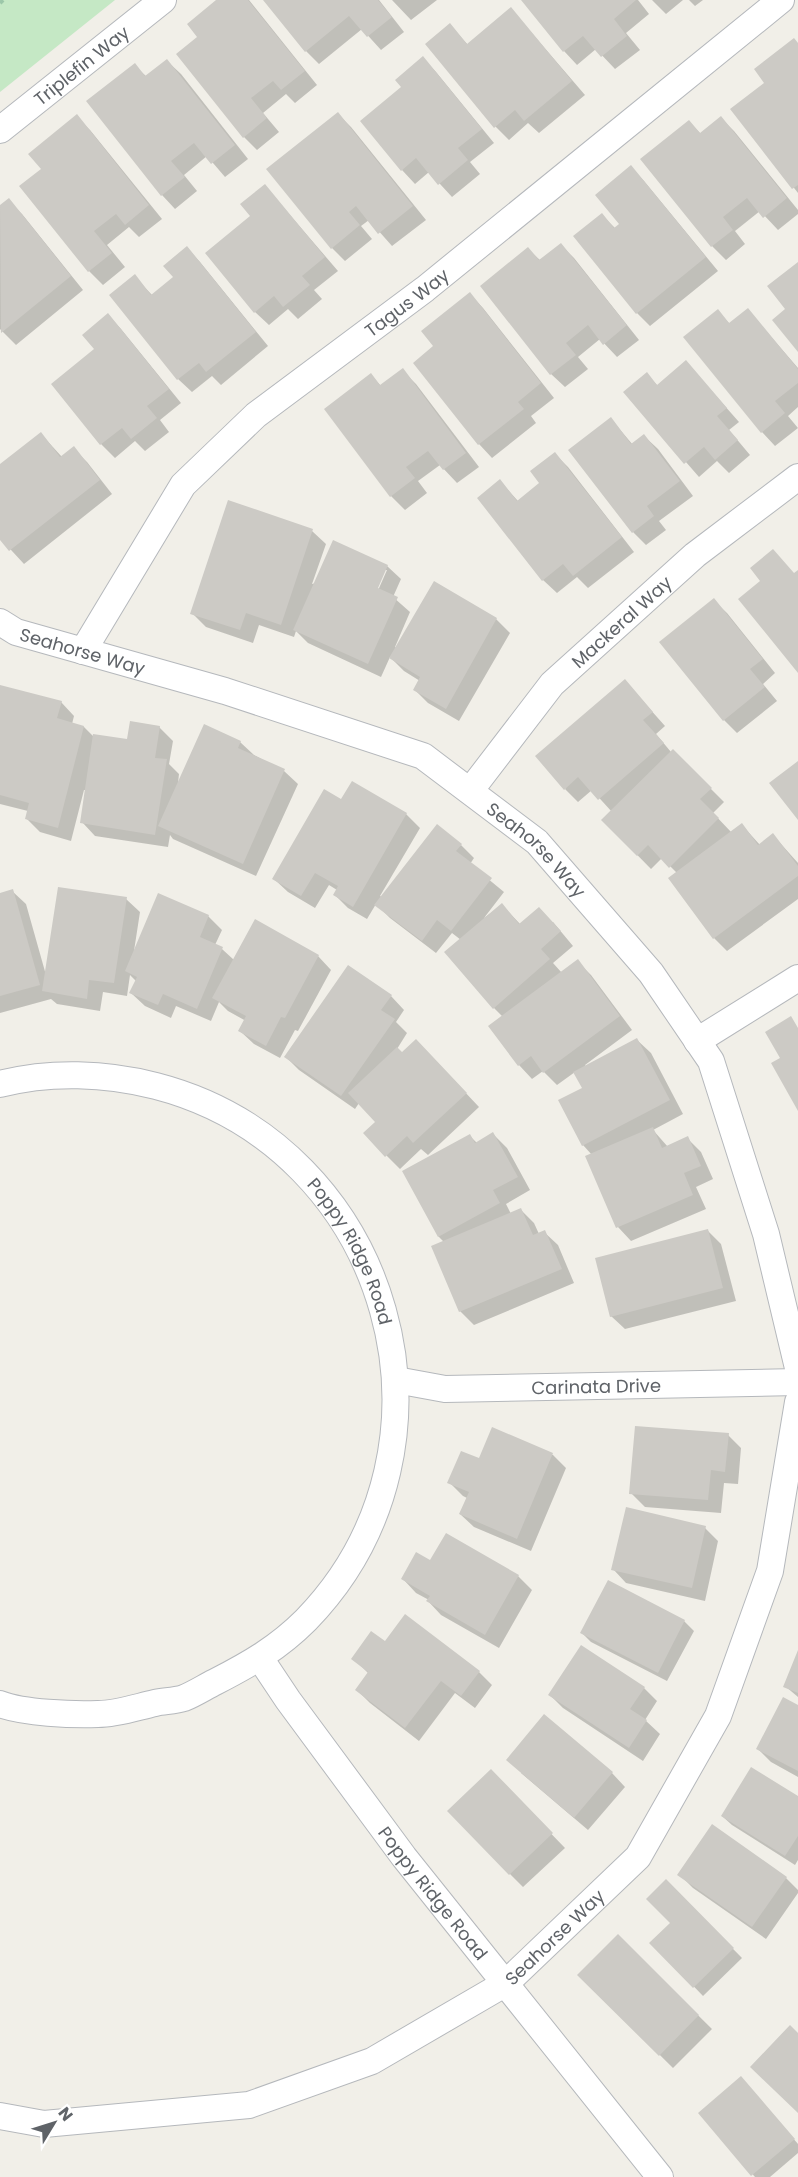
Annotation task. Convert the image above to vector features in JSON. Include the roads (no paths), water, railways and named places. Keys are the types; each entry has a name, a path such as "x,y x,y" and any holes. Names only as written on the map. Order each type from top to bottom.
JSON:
{"street":[{"name":"Triplefin Way","path":"0,130 163,0"},
{"name":"Tagus Way","path":"83,651 183,485 256,415 425,289 781,0"},
{"name":"Mackeral Way","path":"470,791 552,684 695,555 798,477"},
{"name":"Seahorse Way","path":"0,622 16,632 225,691 423,756 537,842 651,973 711,1061 766,1234 798,1368"},
{"path":"697,1041 798,978"},
{"name":"Poppy Ridge Road","path":"0,1084 41,1077 73,1075 138,1081 200,1100 257,1132 307,1174 328,1199 363,1254 386,1315 396,1380 396,1409 388,1467 381,1496 357,1550 325,1598 305,1620 260,1658 184,1697 100,1715 14,1709 0,1704"},
{"name":"Carinata Drive","path":"396,1380 445,1389 798,1382"},
{"name":"Seahorse Way","path":"0,2116 44,2124 249,2105 372,2061 506,1983 638,1857 718,1716 770,1570 798,1402"},
{"name":"Poppy Ridge Road","path":"260,1658 302,1719 398,1848 660,2177"}]}
